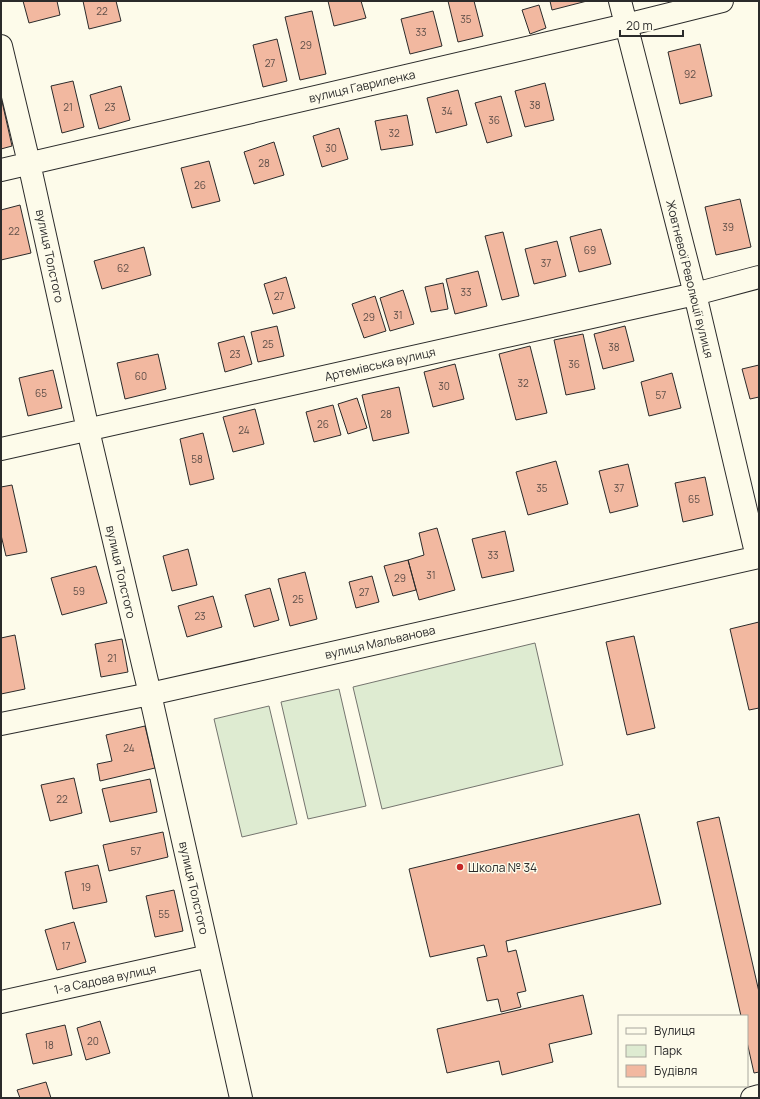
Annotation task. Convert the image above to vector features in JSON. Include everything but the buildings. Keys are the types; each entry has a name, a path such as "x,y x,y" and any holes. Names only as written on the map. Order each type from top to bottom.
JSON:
{"street":[{"name":"Жовтневої Революції вулиця","path":"620,1 695,294 758,557"},
{"name":"вулиця Гавриленка","path":"1,170 626,25 722,1"},
{"name":"вулиця Толстого","path":"1,46 30,163 88,430 150,694 241,1098"},
{"name":"Артемівська вулиця","path":"1,449 695,294 759,276"},
{"name":"вулиця Мальванова","path":"1,724 150,694 758,557"},
{"name":"1-а Садова вулиця","path":"1,1002 209,956"},
{"path":"752,1098 759,1096"}],"green space":[{"path":"535,643 563,765 382,809 353,687"},
{"path":"339,689 366,806 308,819 281,702"},
{"path":"269,706 297,824 242,837 214,719"}],"place":[{"name":"Школа № 34","path":"460,867"}]}
